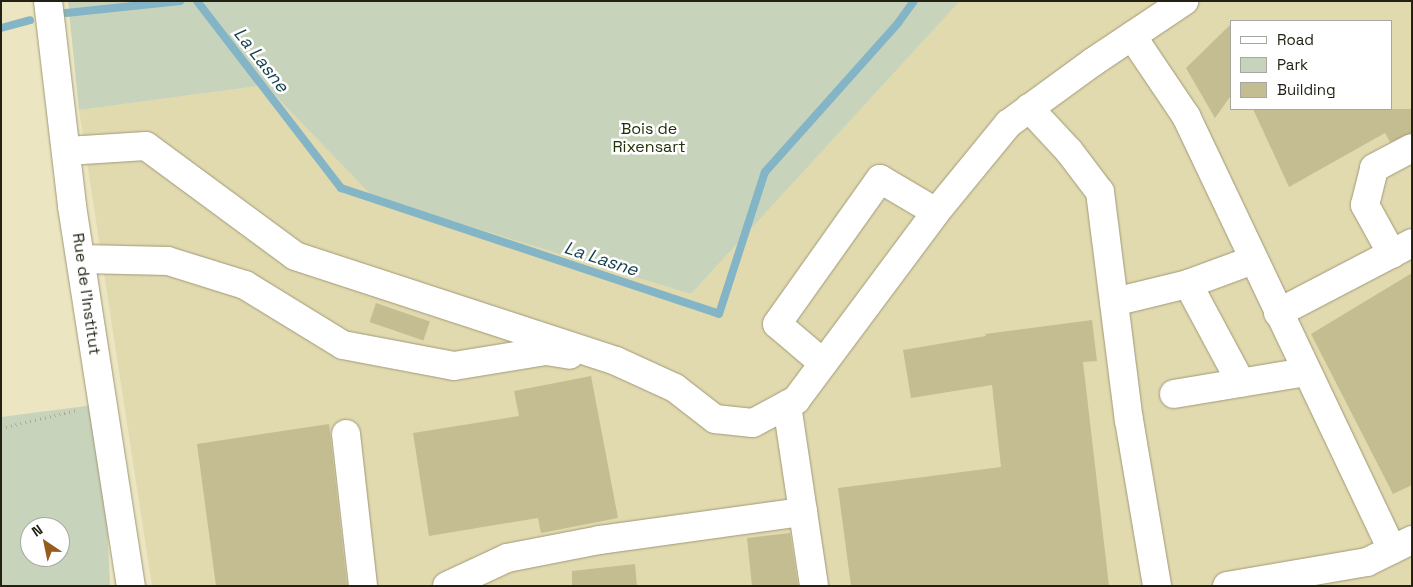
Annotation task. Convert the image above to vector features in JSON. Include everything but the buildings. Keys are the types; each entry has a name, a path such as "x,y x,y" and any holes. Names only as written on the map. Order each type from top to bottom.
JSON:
{"street":[{"name":"Rue de l'Institut","path":"48,1 81,259 131,586"},
{"path":"67,152 146,146 296,256 616,361 675,388 715,419 753,423 796,400 936,212 1008,124 1184,1"},
{"path":"1132,36 1186,116 1306,372 1402,545 1367,562 1227,586"},
{"path":"1029,108 1069,151 1100,192 1129,420 1157,586"},
{"path":"1278,313 1402,249 1365,205 1374,168 1412,148"},
{"path":"824,363 777,324 880,179 936,212"},
{"path":"81,259 168,261 245,285 343,345 454,366 546,352 616,361"},
{"path":"1114,302 1188,284 1253,260"},
{"path":"1188,284 1241,383"},
{"path":"1174,394 1306,372"},
{"path":"787,405 814,586"},
{"path":"346,434 363,586"},
{"path":"447,586 507,558 600,540 803,512"}],"path":[{"path":"1,428 102,404"}],"shaded area":[{"path":"960,1 1412,1 1412,586 152,586 79,110 265,85 373,197 691,294"}],"green space":[{"name":"Bois de Rixensart","path":"68,1 960,1 691,294 373,197 265,85 79,110"},
{"path":"102,404 110,586 1,586 1,417"}],"waterway":[{"name":"La Lasne","path":"66,13 180,1"},
{"name":"La Lasne","path":"197,1 341,188 719,314 765,172 898,23 914,1"},
{"name":"La Lasne","path":"1,28 30,20"}]}
